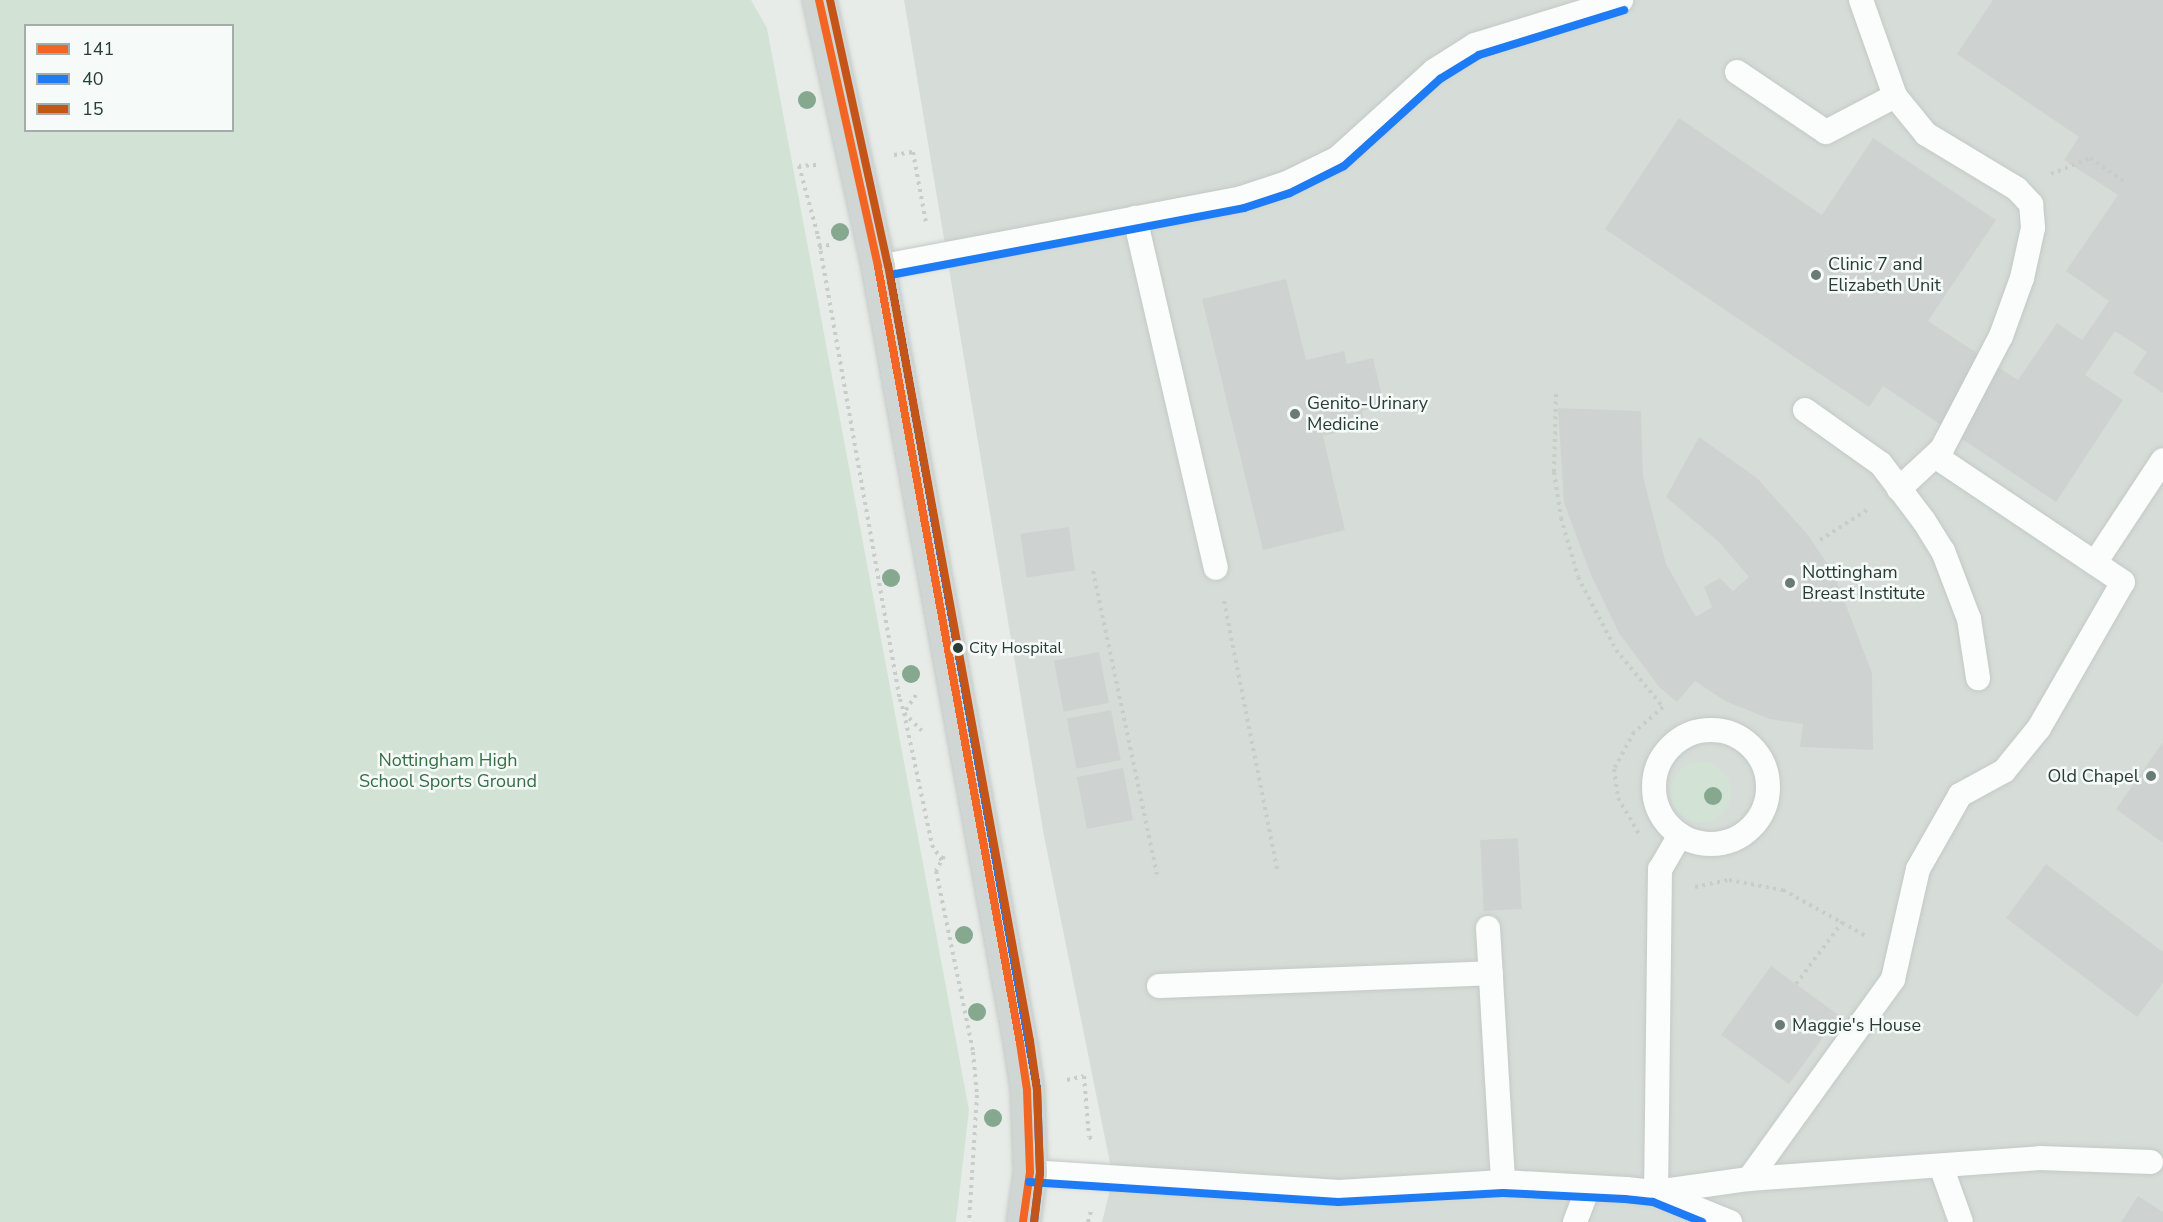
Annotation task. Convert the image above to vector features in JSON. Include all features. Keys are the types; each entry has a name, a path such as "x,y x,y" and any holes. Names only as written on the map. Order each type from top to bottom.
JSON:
{"main road":[{"path":"819,0 878,267 1020,1043 1027,1090 1030,1172 1023,1222"}],"lane":[{"path":"878,267 1242,198 1287,183 1338,158 1434,71 1475,45 1621,0"},
{"path":"1862,0 1895,96 1926,134 2017,189 2031,204 2033,228 2022,278 2001,336 1936,457 1899,489"},
{"path":"1737,72 1826,132 1895,96"},
{"path":"1135,218 1216,568"},
{"path":"1805,410 1881,465 1943,551 1970,619 1978,678"},
{"path":"1749,1179 1893,980 1918,869 1960,795 2004,771 2039,728 2122,582 1936,457"},
{"path":"2095,563 2163,460"},
{"path":"1723,731 1741,739 1764,766 1768,785 1760,818 1746,833 1728,842 1709,844 1680,836 1666,822 1656,804 1654,784 1658,765 1668,748 1694,734 1723,731"},
{"path":"1656,1192 1660,870 1680,836"},
{"path":"1488,928 1503,1182"},
{"path":"1159,987 1491,972"},
{"path":"1030,1172 1339,1192 1503,1182 1587,1190 1656,1192 1749,1179 2040,1158 2151,1162"},
{"path":"1941,1166 1961,1222"},
{"path":"1575,1222 1587,1190"},
{"path":"1656,1192 1730,1222"}],"path":[{"path":"2017,189 2090,158 2126,183"},
{"path":"832,244 819,248 900,699 904,713 925,734"},
{"path":"1556,394 1554,472 1561,518 1578,577 1616,650 1663,707 1634,732 1614,769 1618,798 1640,836"},
{"path":"1820,540 1899,489"},
{"path":"1216,568 1277,869"},
{"path":"1094,571 1157,873"},
{"path":"948,846 936,871 973,1052 977,1095 969,1222"},
{"path":"1660,894 1729,880 1783,890 1844,920 1898,958"},
{"path":"1796,984 1844,920"}],"shaded area":[{"name":"City Hospital","path":"904,0 2163,0 2163,1222 1102,1222 1113,1178 1044,836"}],"green space":[{"name":"Nottingham High School Sports Ground","path":"0,0 751,0 767,28 969,1110 956,1222 0,1222"},
{"path":"1701,762 1718,767 1726,775 1731,792 1726,809 1718,817 1701,822 1684,817 1676,809 1671,792 1676,775 1684,767"}],"building":[{"name":"Clinic 7 and Elizabeth Unit","path":"1993,0 2163,0 2163,393 2133,373 2147,352 2115,331 2085,375 2123,400 2056,502 1883,386 1869,407 1605,229 1679,118 1822,215 1873,138 1996,220 1928,321 2018,380 2057,323 2082,340 2109,301 2066,271 2118,195 2064,160 2079,137 1957,54"},
{"name":"Genito-Urinary Medicine","path":"1286,279 1306,360 1344,351 1347,364 1373,358 1384,405 1362,411 1365,426 1323,436 1345,530 1263,550 1202,299"},
{"name":"Nottingham Breast Institute","path":"1558,408 1641,411 1643,477 1666,564 1696,617 1712,607 1704,587 1720,578 1733,591 1749,577 1720,543 1666,497 1699,437 1757,478 1808,535 1834,574 1872,673 1873,750 1800,747 1803,724 1770,719 1725,701 1695,681 1677,702 1659,687 1619,633 1591,575 1564,503"},
{"path":"1069,527 1075,571 1027,577 1020,534"},
{"path":"1099,652 1109,703 1064,712 1054,661"},
{"path":"1111,710 1121,760 1077,769 1067,719"},
{"name":"Old Chapel","path":"2163,742 2163,843 2116,809"},
{"path":"1123,768 1133,820 1087,829 1077,777"},
{"path":"1518,838 1522,909 1484,911 1480,840"},
{"path":"2046,864 2163,952 2163,983 2137,1017 2006,918"},
{"name":"Maggie's House","path":"1771,966 1839,1015 1789,1084 1721,1035"},
{"path":"2138,1196 2163,1212 2163,1222 2121,1222"}],"transit line":[{"name":"141","path":"819,0 878,267 1020,1043 1027,1090 1030,1172 1023,1222"},
{"name":"15","path":"830,0 888,265 1030,1041 1037,1090 1040,1172 1034,1222"},
{"name":"40","path":"1034,1222 1040,1173 1037,1088 890,275 1244,208 1290,193 1344,166 1440,79 1479,55 1624,10"},
{"name":"40","path":"1029,1182 1338,1202 1503,1193 1625,1199 1653,1202 1702,1222"}],"place":[{"name":"Clinic 7 and Elizabeth Unit","path":"1816,275"},
{"name":"Genito-Urinary Medicine","path":"1295,414"},
{"name":"Nottingham Breast Institute","path":"1790,583"},
{"name":"City Hospital","path":"958,648"},
{"name":"Old Chapel","path":"2151,776"},
{"name":"Maggie's House","path":"1780,1025"}]}
